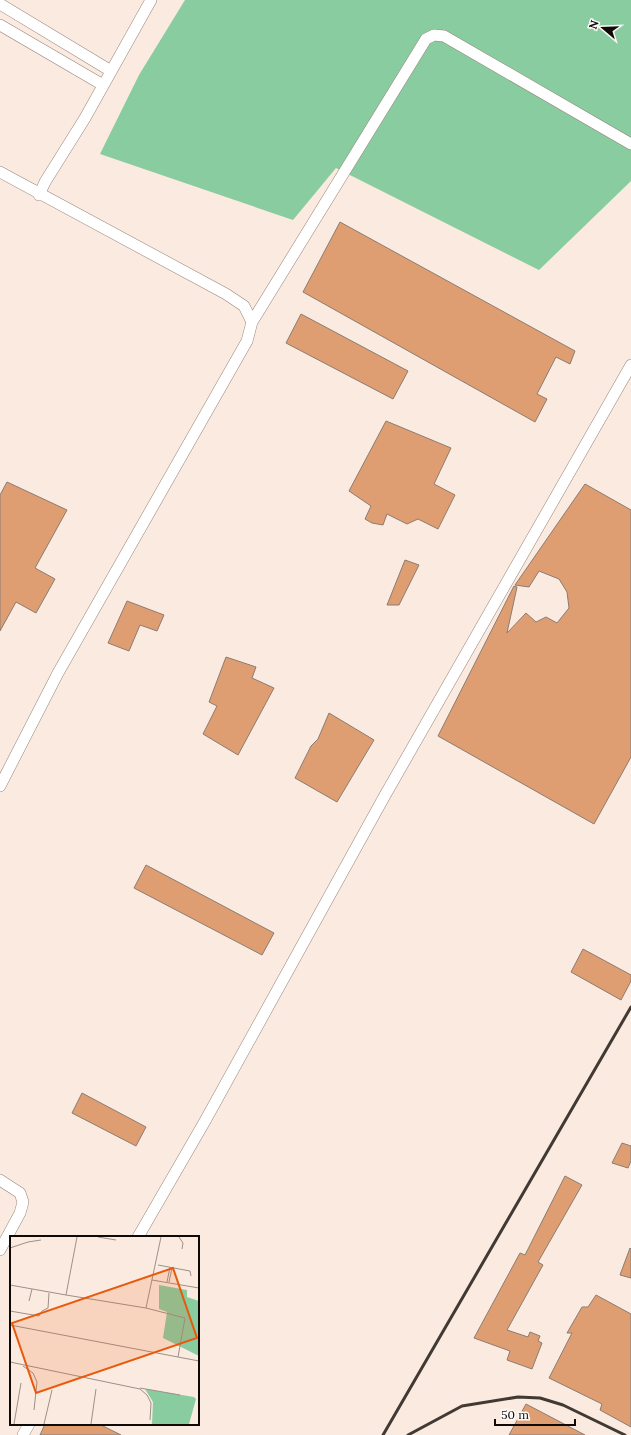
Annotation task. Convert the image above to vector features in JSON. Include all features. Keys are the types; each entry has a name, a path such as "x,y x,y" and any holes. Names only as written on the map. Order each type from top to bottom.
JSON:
{"street":[{"path":"2,0 0,3 111,71"},
{"path":"39,194 151,0"},
{"path":"0,25 103,85"},
{"path":"0,786 58,673 247,341 252,322 426,39 434,35 444,36 631,144"},
{"path":"0,172 226,294 244,306 252,322"},
{"path":"139,1236 205,1121 388,790 631,365"},
{"path":"0,1180 20,1193 23,1202 20,1213 0,1250"},
{"path":"23,1435 28,1425"}],"green space":[{"path":"185,0 631,0 631,181 539,270 336,168 293,220 100,154 139,75"}],"building":[{"path":"340,222 575,351 570,364 556,357 537,394 547,399 535,422 303,292"},
{"path":"301,314 408,371 393,399 286,343"},
{"path":"386,421 451,448 434,484 455,495 438,529 418,519 407,524 387,514 383,525 372,523 365,519 371,506 349,491"},
{"path":"7,482 67,510 35,568 55,579 36,613 16,602 0,631 0,495"},
{"path":"585,484 631,510 631,757 594,824 438,736 514,586 517,587 507,633 526,613 536,622 546,617 557,623 569,608 567,592 559,579 539,571 529,587 515,585"},
{"path":"405,560 419,565 399,605 387,605"},
{"path":"127,601 164,615 157,631 140,625 129,651 108,643"},
{"path":"226,657 256,667 252,678 274,688 238,755 203,734 217,706 209,702"},
{"path":"329,713 374,740 337,802 295,778 311,746 318,739"},
{"path":"146,865 274,933 262,955 134,888"},
{"path":"583,949 631,975 631,981 621,1000 571,972"},
{"path":"82,1093 146,1127 136,1146 72,1113"},
{"path":"622,1143 631,1146 631,1161 628,1168 612,1163"},
{"path":"565,1176 582,1185 538,1262 543,1265 507,1330 528,1337 530,1332 540,1336 538,1341 542,1343 532,1369 507,1360 510,1351 474,1338 520,1253 525,1255"},
{"path":"630,1248 631,1249 631,1278 620,1275"},
{"path":"596,1295 631,1314 631,1427 600,1410 602,1404 549,1378 572,1333 567,1333 582,1307 588,1307"},
{"path":"526,1404 585,1435 509,1435"},
{"path":"45,1425 101,1425 121,1435 40,1435"}],"railway":[{"path":"383,1435 631,1007"},
{"path":"408,1435 462,1406 518,1397 540,1398 563,1405 625,1435"}]}
